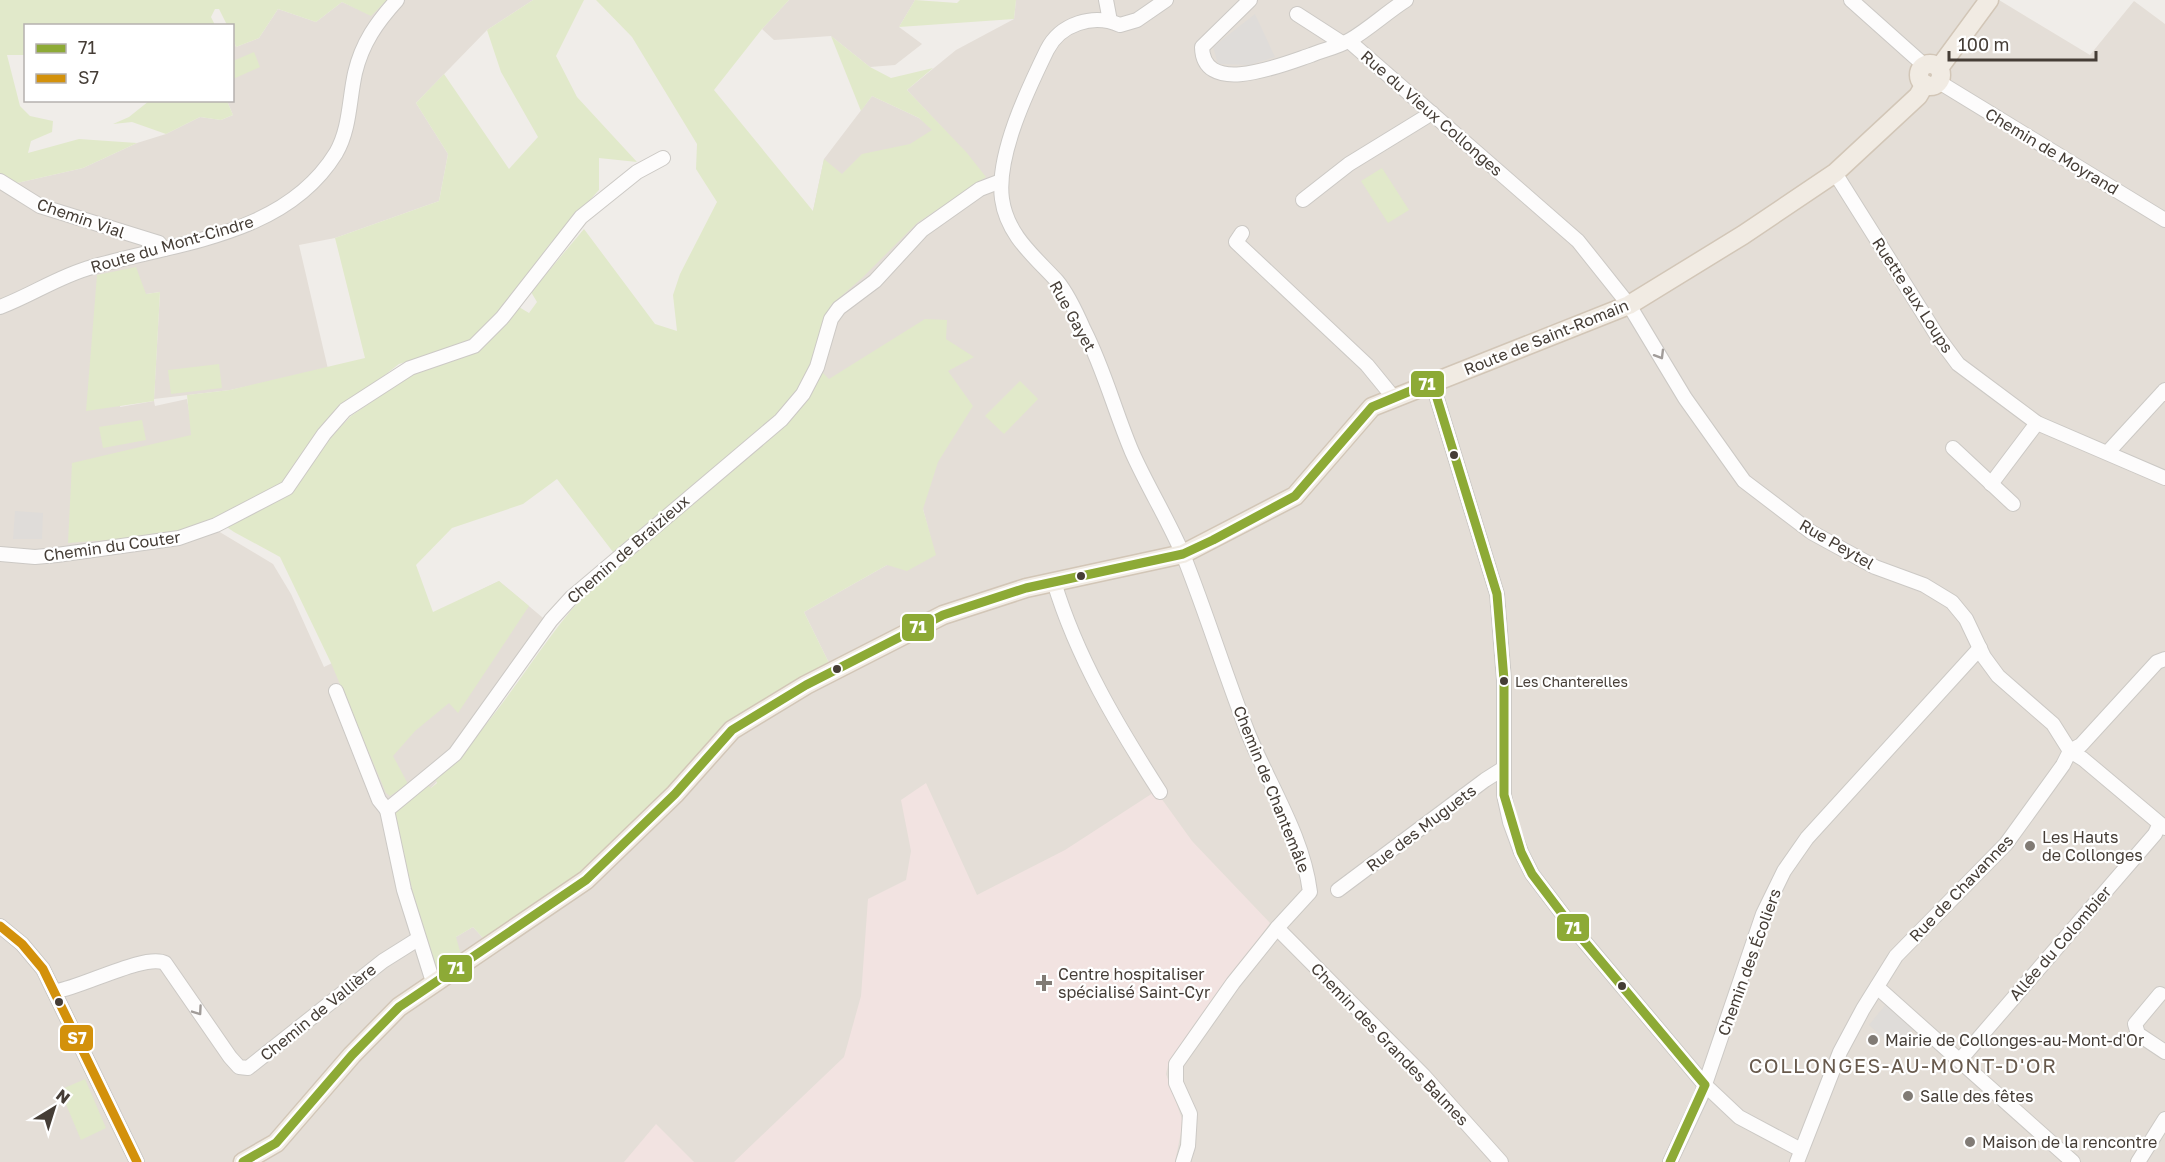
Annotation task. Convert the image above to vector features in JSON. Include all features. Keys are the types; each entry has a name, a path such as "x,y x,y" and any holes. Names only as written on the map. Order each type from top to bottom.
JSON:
{"main road":[{"name":"Route de Saint-Romain","path":"252,1161 276,1143 381,1024 432,982 585,880 675,794 732,730 806,685 943,615 1026,588 1183,554 1295,496 1372,407 1629,305 1743,235 1835,173 1918,96 1989,0"}],"street":[{"name":"Route du Mont-Cindre","path":"0,307 53,281 90,267 237,228 275,212 309,188 338,149 346,129 355,73 363,47 374,25 398,0"},
{"path":"1106,0 1110,21 1120,25 1137,20 1166,0"},
{"name":"Rue du Vieux Collonges","path":"1250,0 1202,47 1202,58 1207,67 1218,73 1233,75 1266,70 1345,42 1432,113 1578,241 1629,305"},
{"path":"1297,14 1345,42 1406,0"},
{"name":"Chemin de Moyrand","path":"1851,0 1932,75 2165,220"},
{"name":"Rue Gayet","path":"1110,21 1070,25 1059,33 1049,47 1017,116 1001,181 1002,200 1008,222 1029,255 1058,283 1085,330 1132,452 1183,554"},
{"path":"1303,200 1349,164 1432,113"},
{"name":"Chemin du Couter","path":"0,554 35,557 179,538 216,525 286,488 324,434 345,410 410,368 474,346 502,318 581,217 637,172 663,158"},
{"name":"Ruette aux Loups","path":"1835,173 1938,337 1958,364 2037,423 2165,478"},
{"name":"Chemin Vial","path":"0,181 40,206 159,243 164,249"},
{"name":"Chemin de Braizieux","path":"387,810 455,754 551,620 572,597 781,420 803,394 817,367 828,327 839,308 874,281 922,230 980,189 1001,181"},
{"path":"1242,233 1236,242 1367,365 1394,398"},
{"name":"Rue Peytel","path":"1629,305 1685,398 1744,481 1757,493 1819,537 1875,567 1924,585 1952,602 1966,619 1980,648 1998,676 2053,724 2070,752"},
{"path":"1432,382 1497,594 1502,633 1504,795 1510,822 1532,874 1622,987 1705,1085 1739,1116 1799,1156"},
{"path":"2109,452 2165,390"},
{"path":"1991,484 2037,423"},
{"path":"1953,448 2013,504"},
{"name":"Chemin de Chantemâle","path":"1183,554 1248,733 1307,866 1310,892 1277,928 1176,1064 1176,1083 1190,1114 1188,1146 1183,1162"},
{"path":"1054,582 1080,651 1101,697 1160,792"},
{"name":"Chemin des Écoliers","path":"1670,1162 1705,1085 1763,914 1784,871 1807,838 1980,648"},
{"name":"Rue de Chavannes","path":"1799,1156 1840,1052 1896,956 2006,844 2070,752 2081,745 2157,662 2165,659"},
{"path":"336,691 378,800 387,810 396,861 432,982"},
{"path":"2070,752 2083,759 2162,827"},
{"name":"Rue des Muguets","path":"1338,890 1504,768"},
{"name":"Allée du Colombier","path":"1960,1060 2162,827"},
{"path":"0,926 22,944 43,969 56,991 138,1162"},
{"name":"Chemin des Grandes Balmes","path":"1277,928 1424,1076 1501,1162"},
{"name":"Chemin de Vallière","path":"56,991 69,989 137,964 160,961 165,963 230,1057 243,1069 248,1068 274,1048 383,961 418,939"},
{"path":"1877,987 2073,1162"},
{"path":"2160,994 2135,1024 2138,1034 2165,1053"},
{"path":"2138,1162 2165,1119"}],"shaded area":[{"path":"387,0 533,0 487,30 416,103 448,154 439,201 335,238 299,245 328,369 230,390 154,399 160,292 146,294 120,407 154,401 155,406 187,399 208,525 273,564 291,594 324,667 499,581 555,628 462,755 431,788 456,937 473,927 483,938 728,722 829,663 804,612 887,565 935,555 923,509 849,433 813,364 831,305 813,211 824,159 872,96 919,118 966,153 907,90 956,50 1014,19 1016,0 1999,0 2090,55 2134,1 2165,24 2165,1162 0,1162 0,174 17,183 83,168 137,143 166,134 200,117 221,120 233,115 227,102 234,102 234,41 236,47 259,38 278,9 316,22 342,2 371,15"},
{"path":"789,0 915,0 899,27 922,44 895,65 870,67 831,36 774,40 762,29"},
{"path":"1255,14 1275,57 1249,65 1218,64 1213,47"},
{"path":"15,511 43,513 42,539 13,539"},
{"name":"Centre hospitaliser spécialisé Saint-Cyr","path":"926,783 977,895 1065,850 1156,791 1192,841 1270,923 1168,1065 1166,1074 1183,1122 1175,1162 734,1162 844,1057 861,996 868,899 906,880 911,851 901,800"},
{"path":"1887,1003 1914,1028 1900,1044 1896,1039 1891,1045 1869,1025"},
{"path":"656,1124 694,1162 624,1162"}],"green space":[{"path":"0,0 387,0 371,16 342,2 316,22 278,9 259,38 236,47 234,24 226,24 219,9 215,9 211,17 214,24 24,24 24,55 7,55 20,106 30,116 53,121 52,132 31,141 28,153 79,139 137,143 83,168 17,183 0,174"},
{"path":"533,0 584,0 556,56 577,97 637,162 599,158 599,190 549,245 516,292 468,343 399,364 342,408 319,436 330,438 351,416 410,375 480,350 519,307 529,313 537,302 531,292 584,229 655,324 677,331 673,295 680,274 717,202 696,169 697,144 632,37 596,0 789,0 762,29 714,90 813,211 824,159 842,174 862,154 910,144 932,130 919,118 872,96 861,111 831,36 870,67 891,78 933,68 907,90 967,153 986,177 917,223 862,278 831,305 813,364 798,395 777,416 613,552 557,479 523,504 452,528 416,565 433,612 499,581 529,606 458,713 449,703 415,731 393,756 408,784 390,796 386,793 331,663 280,557 215,519 177,535 68,543 72,463 191,435 187,395 230,390 365,358 335,238 439,201 448,154 416,103 444,74 509,169 538,137 501,72 487,30"},
{"path":"915,0 957,3 960,0 1016,0 1014,19 899,27"},
{"path":"254,52 260,67 234,79 234,61"},
{"path":"148,102 227,102 233,115 221,120 200,117 166,134 132,122 113,124 129,117"},
{"path":"1382,168 1409,210 1388,223 1361,181"},
{"path":"136,267 146,294 160,292 154,401 86,411 97,275"},
{"path":"925,319 947,320 946,339 974,357 948,371 973,406 938,462 923,509 936,555 907,571 887,565 804,612 829,663 728,722 667,790 574,877 483,938 473,927 456,937 461,955 434,973 392,811 426,784 431,788 437,783 435,777 479,733 554,632 595,584 783,423 820,370 829,379"},
{"path":"219,364 222,388 171,394 168,370"},
{"path":"1020,381 1038,399 1004,434 985,416"},
{"path":"142,420 146,440 103,448 99,427"},
{"path":"85,1079 106,1128 81,1140 60,1090"}],"transit line":[{"name":"71","path":"243,1162 276,1143 352,1055 399,1007 586,880 675,794 732,730 806,685 943,615 1026,588 1183,554 1213,540 1295,496 1372,407 1432,382 1497,594 1504,680 1504,795 1521,852 1532,874 1573,928 1705,1085 1670,1162"},
{"name":"S7","path":"0,926 22,944 43,969 137,1162"}],"place":[{"name":"Les Chanterelles","path":"1504,681"},
{"name":"Les Hauts de Collonges","path":"2030,846"},
{"name":"Centre hospitaliser spécialisé Saint-Cyr","path":"1044,983"},
{"name":"Mairie de Collonges-au-Mont-d'Or","path":"1873,1040"},
{"name":"Salle des fêtes","path":"1908,1096"},
{"name":"Maison de la rencontre","path":"1970,1142"}],"district":[{"name":"COLLONGES-AU-MONT-D'OR","path":"1903,1065"}]}
